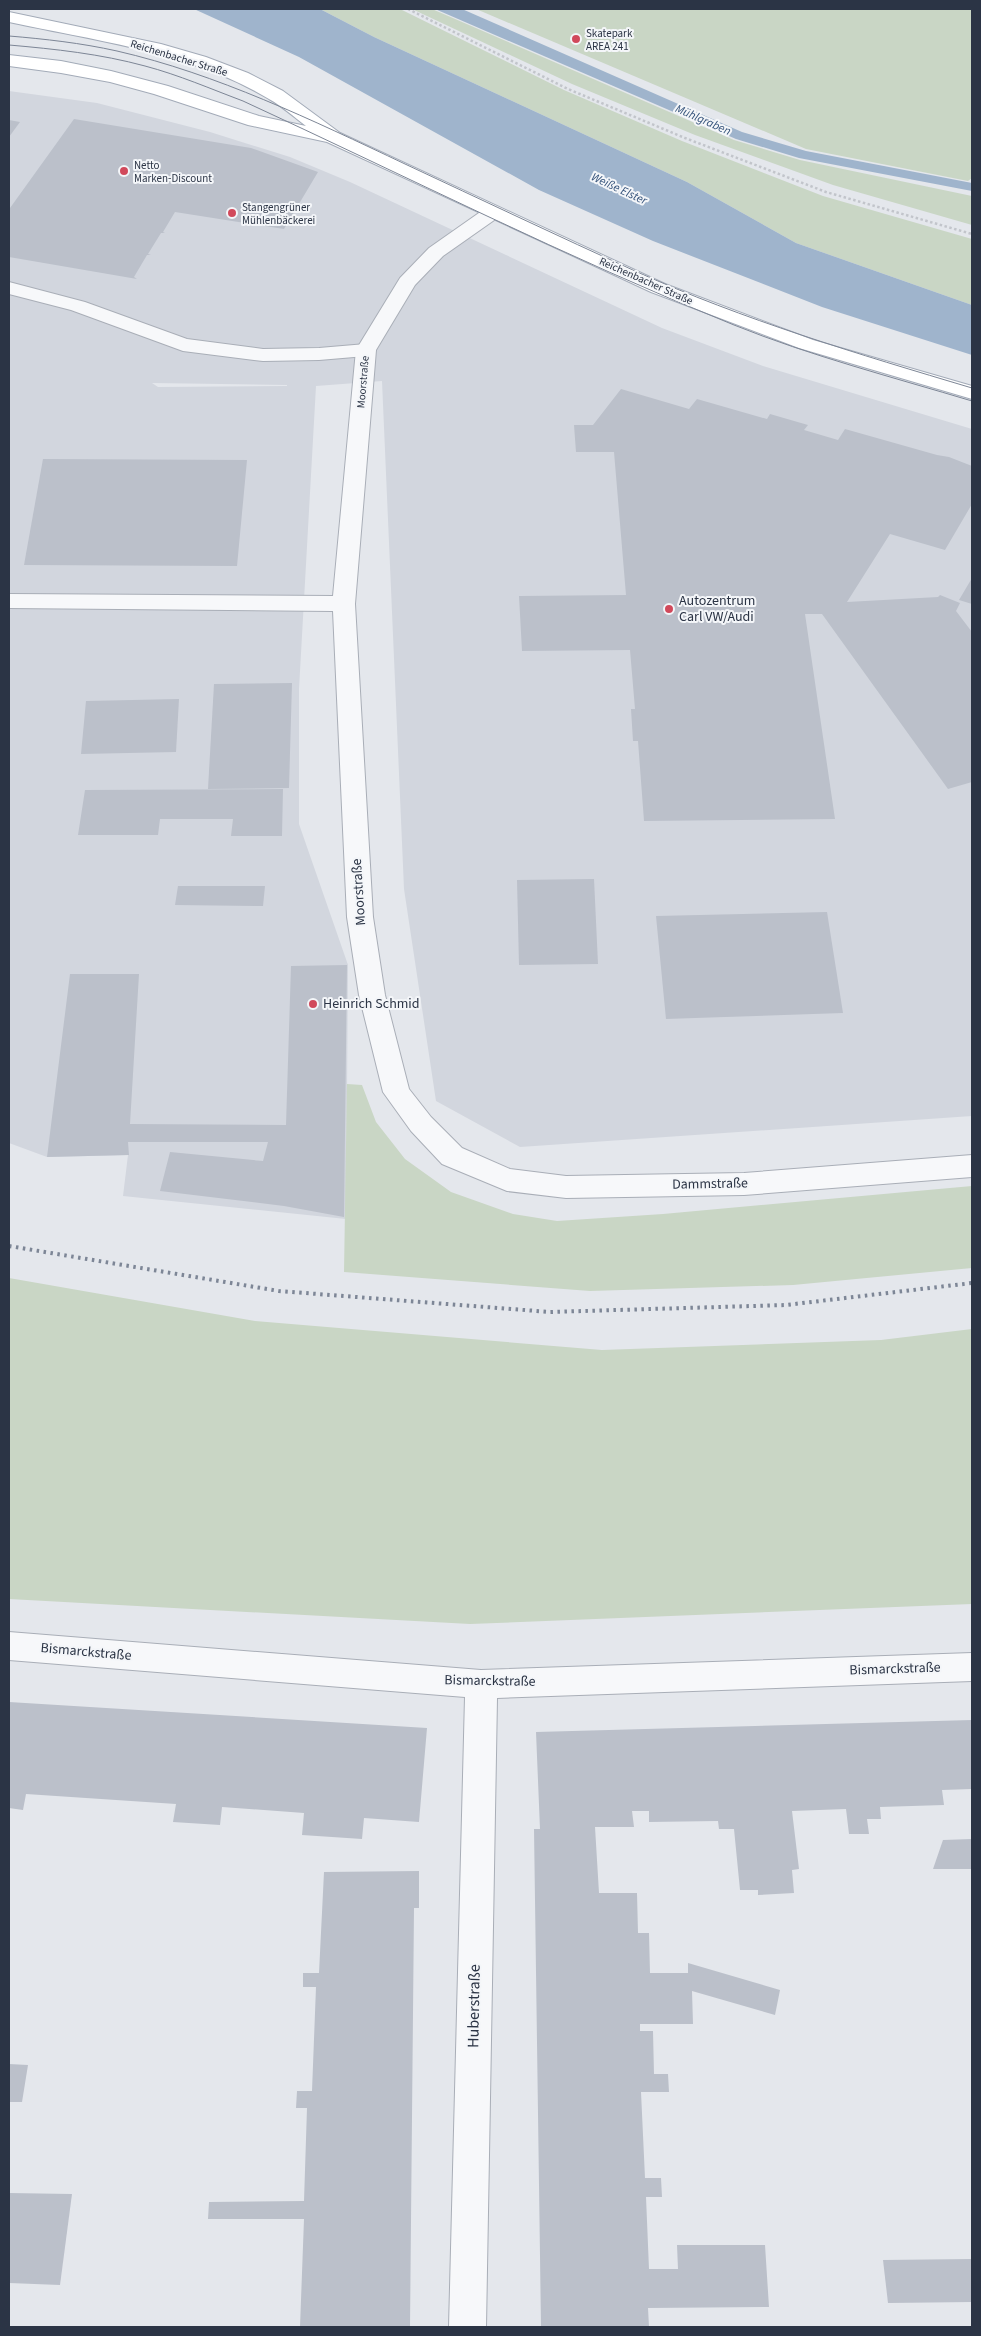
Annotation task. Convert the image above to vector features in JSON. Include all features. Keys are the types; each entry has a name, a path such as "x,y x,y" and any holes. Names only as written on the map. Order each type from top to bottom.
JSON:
{"main road":[{"name":"Reichenbacher Straße","path":"9,17 102,36 199,61 241,77 276,95 333,137 658,288 806,344 972,393"},
{"name":"Reichenbacher Straße","path":"9,61 61,67 111,77 161,90 255,121 333,137"}],"street":[{"name":"Moorstraße","path":"452,1156 421,1124 396,1092 372,995 360,917 344,604 366,350 407,282 436,252 493,212"},
{"path":"9,288 78,306 183,345 263,355 319,354 366,350"},
{"path":"9,601 344,604"},
{"name":"Dammstraße","path":"452,1156 507,1180 566,1187 744,1184 972,1166"},
{"name":"Bismarckstraße","path":"9,1646 481,1684 972,1667"},
{"name":"Huberstraße","path":"466,2327 481,1684"}],"path":[{"path":"408,9 568,89 685,138 826,192 972,234"}],"shaded area":[{"path":"9,91 97,103 210,132 290,157 350,182 662,328 763,366 972,429 972,1116 520,1147 436,1101 404,889 382,381 316,386 299,689 299,824 348,965 346,1219 123,1196 128,1155 47,1157 9,1143","holes":["152,383 287,385 158,387"]}],"green space":[{"path":"320,9 400,9 564,90 682,141 823,196 972,239 972,305 796,243 687,182 374,37"},
{"path":"412,9 432,9 734,140 800,160 972,196 972,225 833,185 695,135 572,84"},
{"path":"476,9 972,9 972,178 968,181 806,149"},
{"path":"347,1084 362,1085 376,1122 405,1159 451,1192 513,1214 557,1221 663,1214 972,1186 972,1268 793,1285 590,1291 344,1272"},
{"path":"9,1278 255,1321 602,1350 881,1340 972,1329 972,1604 470,1624 9,1599"}],"water":[{"name":"Weiße Elster","path":"194,9 320,9 374,37 687,182 796,243 972,305 972,355 822,307 653,241 539,190 299,57"},
{"name":"Mühlgraben","path":"435,9 462,9 742,132 806,151 972,183 972,191 799,158 736,139"}],"building":[{"path":"74,119 251,148 318,172 284,229 175,212 163,232 165,233 161,233 148,254 151,255 147,255 134,277 137,279 9,257 10,208"},
{"path":"9,120 20,122 9,137"},
{"name":"Autozentrum Carl VW/Audi","path":"621,389 689,409 697,399 767,419 770,414 808,425 804,430 838,440 845,429 949,457 972,466 972,504 945,550 890,534 847,602 938,597 940,595 960,603 956,611 972,632 972,782 948,789 822,614 805,614 835,819 644,821 638,741 633,741 631,709 635,709 630,650 522,651 519,596 626,595 614,452 576,452 574,425 593,425"},
{"path":"43,459 247,460 237,566 24,565"},
{"path":"972,578 972,604 959,600"},
{"path":"292,683 289,788 208,789 214,684"},
{"path":"179,699 176,752 81,754 86,701"},
{"path":"283,789 282,836 231,836 233,819 160,819 158,835 78,835 85,790"},
{"path":"594,879 598,964 519,965 517,880"},
{"path":"178,886 265,886 263,906 175,905"},
{"path":"827,912 843,1013 666,1019 656,916"},
{"path":"347,965 344,1217 284,1206 160,1191 170,1152 263,1161 268,1142 128,1142 129,1155 47,1157 70,974 139,974 130,1124 286,1125 291,966"},
{"path":"9,1702 427,1728 419,1822 364,1818 362,1839 302,1835 304,1813 222,1807 220,1825 173,1822 176,1804 26,1794 23,1810 9,1808"},
{"path":"972,1720 972,1789 942,1790 944,1805 880,1807 881,1819 867,1819 869,1834 849,1834 846,1809 792,1811 799,1869 792,1870 794,1893 758,1895 758,1890 740,1890 734,1829 719,1829 718,1821 649,1822 649,1811 632,1811 634,1827 595,1827 599,1893 637,1893 638,1933 649,1933 650,1973 688,1973 688,1963 780,1990 775,2015 692,1991 693,2024 640,2024 640,2031 653,2031 654,2074 668,2074 669,2092 641,2092 645,2178 661,2178 662,2197 646,2197 649,2269 678,2269 677,2245 765,2245 769,2307 648,2308 649,2327 541,2327 534,1829 540,1829 536,1732"},
{"path":"972,1839 972,1869 933,1869 943,1840"},
{"path":"419,1871 419,1908 414,1908 410,2327 300,2327 304,2219 208,2219 209,2202 304,2201 307,2108 296,2108 297,2091 312,2091 316,1987 303,1987 303,1973 319,1973 324,1872"},
{"path":"9,2064 28,2065 22,2102 9,2102"},
{"path":"9,2193 72,2194 60,2285 9,2283"},
{"path":"972,2259 972,2302 888,2303 883,2260"}],"tram line":[{"path":"9,36 117,51 191,72 228,85 335,131 577,245 676,289 759,321 972,388"},
{"path":"9,45 61,50 112,58 195,82 243,101 610,272 734,325 822,356 972,401"}],"railway":[{"path":"9,1246 279,1291 550,1312 786,1305 972,1283"}],"place":[{"name":"Skatepark AREA 241","path":"576,39"},
{"name":"Netto Marken-Discount","path":"124,171"},
{"name":"Stangengrüner Mühlenbäckerei","path":"232,213"},
{"name":"Autozentrum Carl VW/Audi","path":"669,609"},
{"name":"Heinrich Schmid","path":"313,1004"}]}
